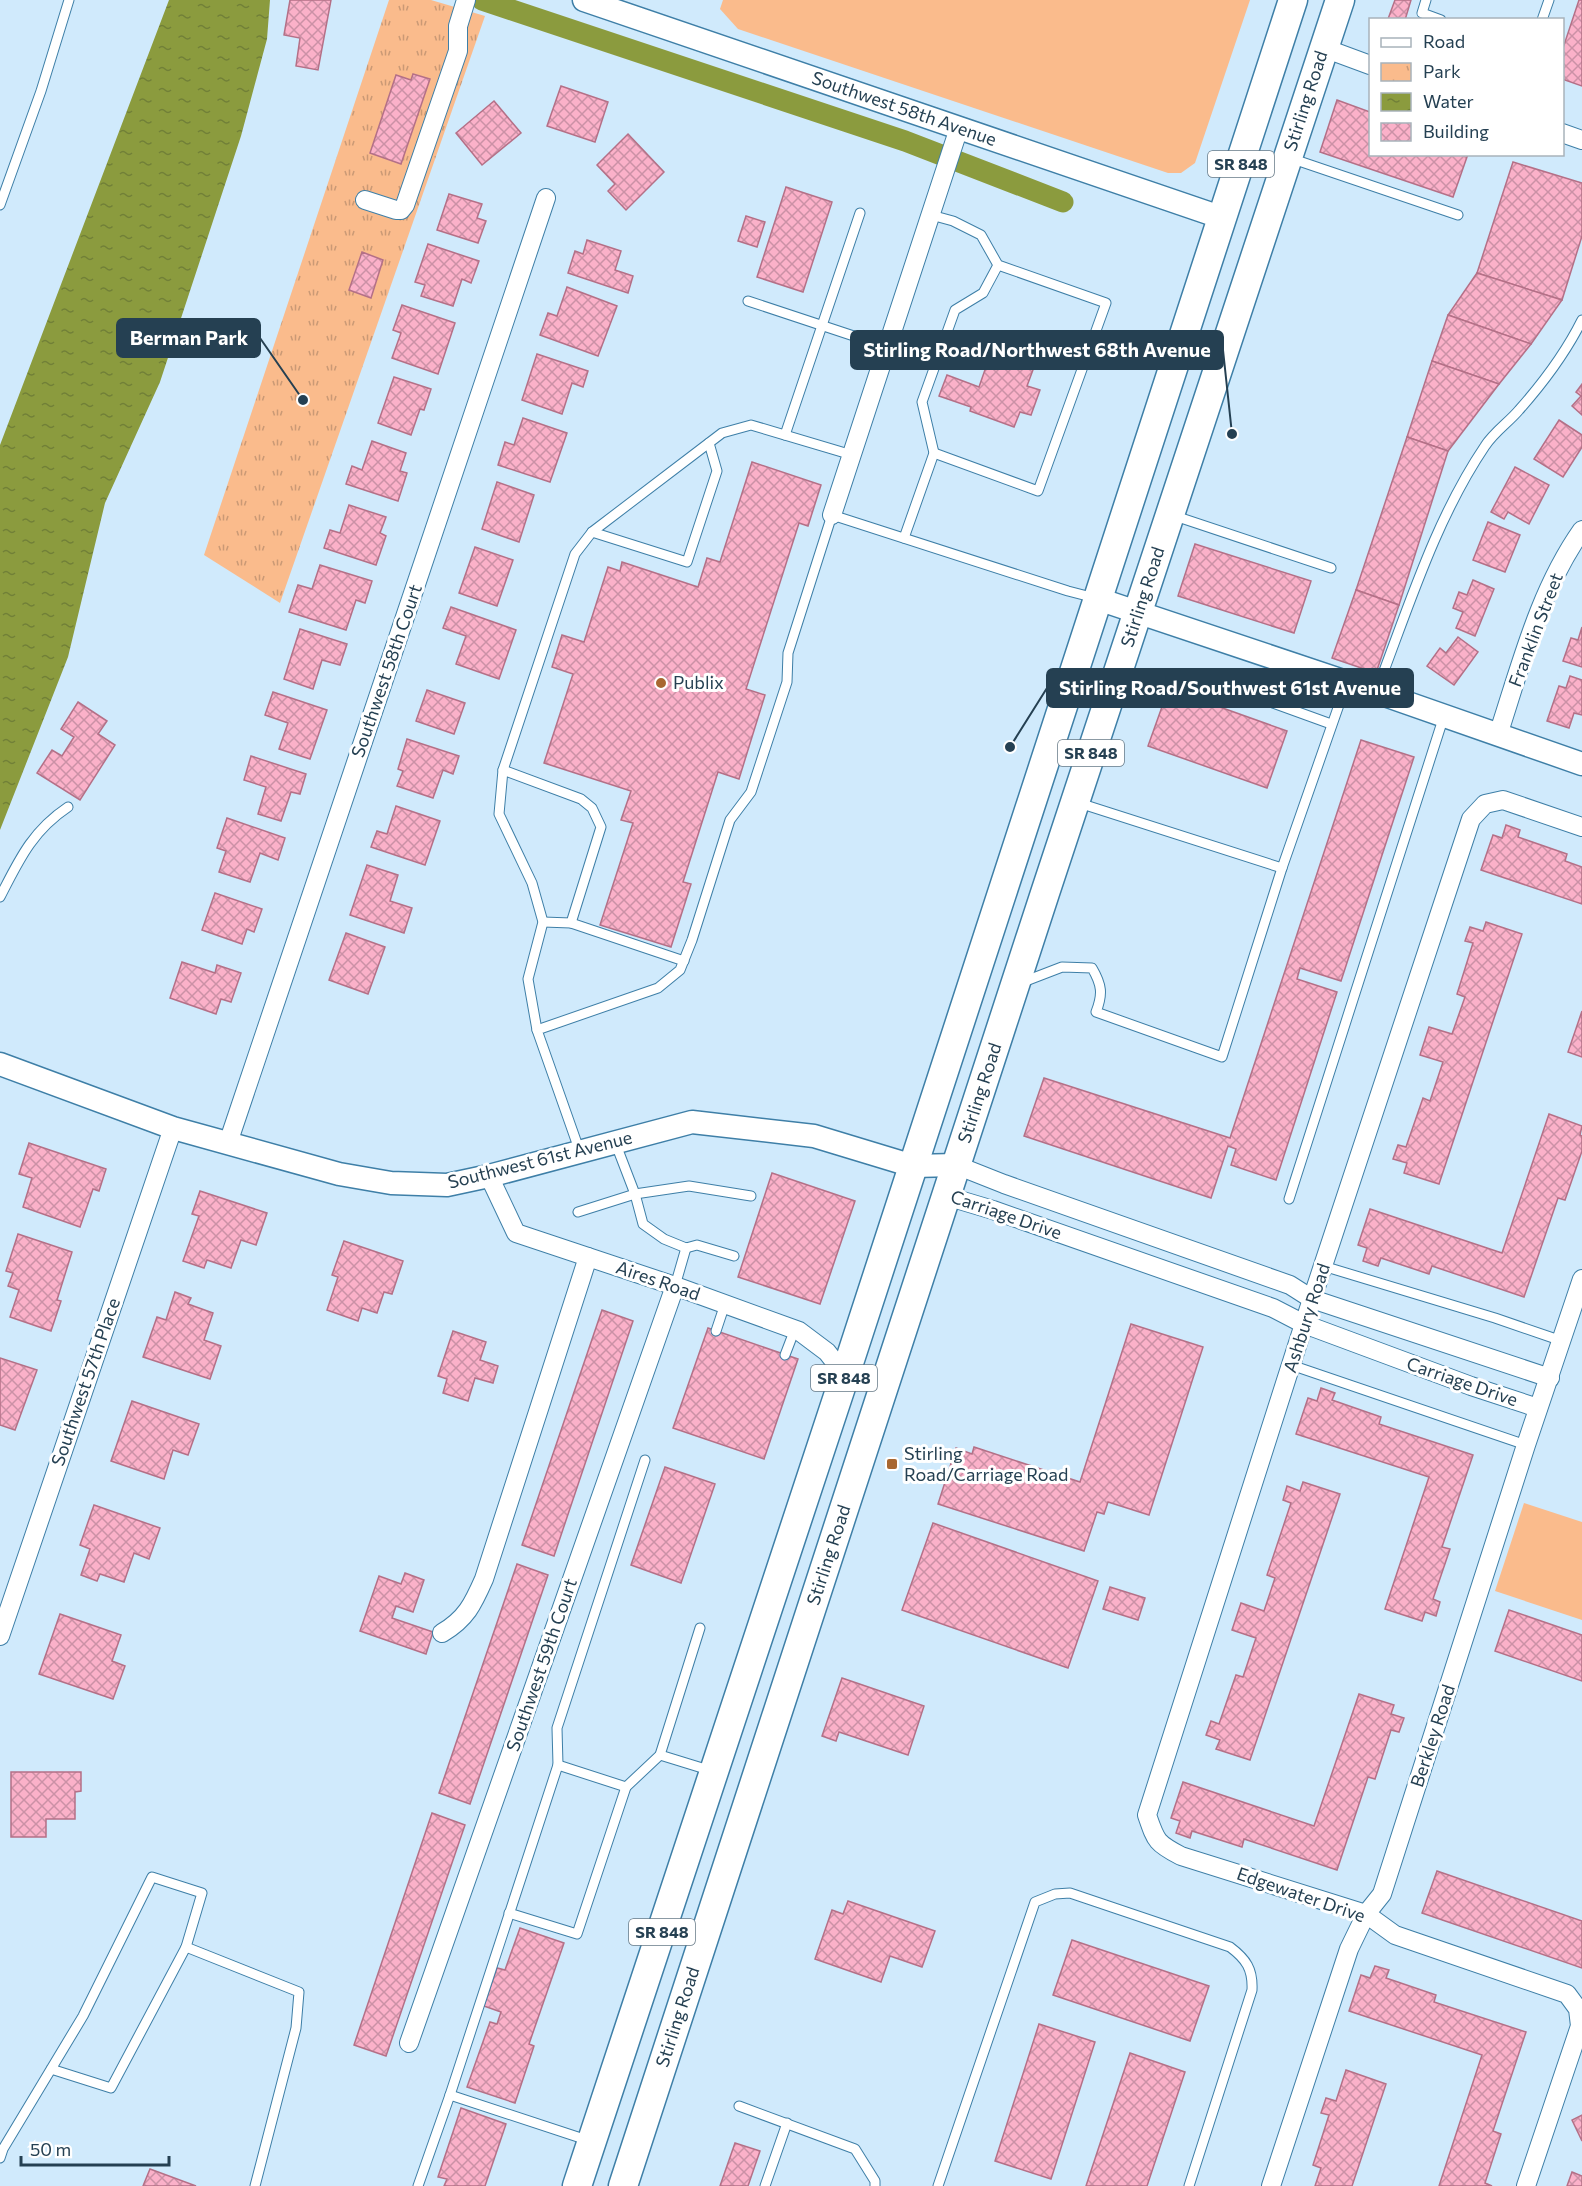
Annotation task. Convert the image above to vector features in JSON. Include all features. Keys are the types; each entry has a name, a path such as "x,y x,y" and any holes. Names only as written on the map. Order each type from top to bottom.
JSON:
{"main road":[{"name":"SR 848","path":"578,2186 1293,0"},
{"path":"1311,88 1305,80 1302,56 1320,0"},
{"name":"Stirling Road","path":"623,2186 1075,802 1340,0"},
{"path":"714,1771 754,1785"}],"street":[{"name":"Southwest 58th Avenue","path":"584,0 608,4 1223,218"},
{"path":"365,200 396,210 401,210 405,205 458,51 458,26 463,8"},
{"path":"1324,48 1369,64"},
{"path":"832,515 960,128"},
{"path":"1564,133 1582,140"},
{"name":"Southwest 58th Court","path":"228,1143 546,198"},
{"name":"Franklin Street","path":"1498,735 1549,585 1582,530"},
{"path":"1098,599 1582,764"},
{"name":"Ashbury Road","path":"1155,1838 1147,1815 1312,1299 1471,819 1485,804 1503,800 1582,827"},
{"name":"Southwest 61st Avenue","path":"0,1064 173,1128 339,1174 391,1183 447,1185 692,1122 814,1136 913,1166"},
{"name":"Southwest 57th Place","path":"0,1636 173,1128"},
{"name":"Carriage Drive","path":"913,1166 956,1165 1290,1285 1312,1299 1550,1378"},
{"name":"Carriage Drive","path":"913,1166 946,1196 1028,1222 1273,1308 1304,1324 1471,1386 1538,1408"},
{"name":"Aires Road","path":"489,1176 516,1233 795,1329 826,1352 845,1375"},
{"path":"1028,1222 1037,1196"},
{"path":"442,1633 456,1625 471,1608 484,1579 588,1257"},
{"name":"Berkley Road","path":"1270,2186 1349,1949 1366,1914 1382,1894 1526,1444 1582,1279"},
{"name":"Southwest 59th Court","path":"409,2043 675,1286"},
{"name":"Edgewater Drive","path":"1155,1838 1162,1846 1181,1856 1366,1914 1395,1935 1568,1994 1578,2009 1580,2026 1526,2186"}],"lane":[{"path":"0,205 41,91 69,0"},
{"path":"1426,0 1422,13 1436,18"},
{"path":"1543,18 1549,0"},
{"path":"1288,158 1458,215"},
{"path":"785,435 860,213"},
{"path":"931,215 953,221 981,235 998,265 1106,303 1038,491 934,453"},
{"path":"904,538 934,453 922,402 956,310 983,293 998,265"},
{"path":"748,302 887,347"},
{"path":"1376,692 1430,551 1455,495 1486,443 1520,409 1572,341 1582,320"},
{"path":"580,1152 537,1030 528,979 543,922 532,883 499,814 503,770 575,554 592,532 722,433 751,424 852,454"},
{"path":"592,532 687,562 717,471 710,443"},
{"path":"1170,514 1331,568"},
{"path":"537,1030 658,988 680,970 692,940 730,820 751,792 787,682 788,653 832,515 1098,599"},
{"path":"1288,662 1273,703 1331,724"},
{"path":"1015,985 1062,967 1092,968 1101,984 1102,998 1096,1012 1222,1057 1282,868 1347,682"},
{"path":"1288,1199 1444,716"},
{"path":"503,770 581,799 592,808 601,827 571,923"},
{"path":"1075,802 1282,868"},
{"path":"0,897 19,860 39,831 68,807"},
{"path":"543,922 571,923 684,961"},
{"path":"615,1142 636,1194 643,1224 663,1239 686,1248 697,1245 734,1256"},
{"path":"578,1212 636,1194 689,1186 751,1196"},
{"path":"675,1286 686,1248"},
{"path":"1323,1266 1495,1318 1562,1341"},
{"path":"716,1331 725,1304"},
{"path":"785,1355 795,1329"},
{"path":"1291,1365 1526,1444"},
{"path":"418,2186 558,1766 557,1728 645,1460"},
{"path":"509,1913 577,1934 626,1787 660,1755 700,1628"},
{"path":"660,1755 714,1771"},
{"path":"558,1766 626,1787"},
{"path":"0,2158 3,2149 82,2016 152,1877 201,1893 186,1947 111,2088 51,2069"},
{"path":"938,2186 1035,1902 1055,1894 1070,1893 1230,1947 1245,1958 1252,1979 1252,1990 1190,2186"},
{"path":"186,1947 299,1992 296,2028 255,2186"},
{"path":"450,2095 592,2142"},
{"path":"739,2106 855,2149 875,2181 875,2186"},
{"path":"767,2186 787,2123"}],"green space":[{"path":"389,0 431,0 485,16 280,603 204,555"},
{"path":"723,0 1250,0 1195,163 1181,173 1168,173 738,29 720,9"},
{"path":"1524,1503 1582,1522 1582,1620 1495,1591"}],"water":[{"path":"169,0 270,0 267,39 241,136 160,382 105,503 68,657 0,830 0,445"}],"building":[{"path":"290,0 331,0 318,70 296,66 300,38 284,35"},
{"path":"1395,0 1411,0 1406,18 1388,18"},
{"path":"1579,0 1582,0 1582,86 1564,80 1564,45"},
{"path":"413,74 430,79 401,164 370,153 396,75 411,80"},
{"path":"561,86 608,102 595,142 547,126"},
{"path":"1337,100 1369,112 1369,156 1467,156 1453,197 1320,152"},
{"path":"494,101 521,133 482,165 456,133"},
{"path":"628,134 664,172 626,210 608,191 615,184 597,165"},
{"path":"1513,162 1582,183 1582,236 1562,300 1477,273"},
{"path":"786,187 832,202 803,292 757,277"},
{"path":"449,194 482,204 477,218 486,221 478,243 437,230"},
{"path":"746,216 765,222 757,247 738,241"},
{"path":"587,240 621,251 615,270 633,276 628,293 568,273 575,251 583,254"},
{"path":"428,244 479,261 471,283 462,279 453,306 421,296 425,285 415,282"},
{"path":"362,252 383,260 371,298 349,290"},
{"path":"1477,273 1562,300 1531,344 1448,315"},
{"path":"567,287 617,306 598,356 540,335 548,313 557,316"},
{"path":"402,305 455,323 438,374 392,358 401,333 393,330"},
{"path":"1448,315 1531,344 1499,384 1432,361"},
{"path":"994,344 1037,359 1027,386 1040,390 1031,415 1020,412 1014,427 970,411 971,407 939,396 947,375 979,387"},
{"path":"537,354 588,371 583,387 572,383 562,414 522,400"},
{"path":"1432,361 1499,384 1448,451 1407,437"},
{"path":"394,377 431,389 424,410 420,409 411,435 378,423"},
{"path":"1582,384 1582,415 1572,406 1581,396 1576,392"},
{"path":"523,418 567,433 550,482 498,465 505,442 514,445"},
{"path":"1559,420 1582,435 1582,447 1563,477 1534,459"},
{"path":"1407,437 1448,451 1399,605 1356,590"},
{"path":"372,441 406,453 400,471 407,473 398,501 346,484 352,466 362,470"},
{"path":"752,462 821,485 808,526 799,523 746,689 765,695 739,779 718,772 683,882 691,884 671,947 600,925 633,823 621,820 631,791 544,763 573,674 552,667 562,635 584,642 608,567 620,571 622,562 698,587 707,558 720,562"},
{"path":"1515,467 1549,485 1529,524 1508,512 1504,519 1491,512"},
{"path":"497,482 534,495 519,542 482,529"},
{"path":"349,505 386,517 380,533 386,536 376,565 324,548 330,530 340,533"},
{"path":"1488,522 1520,535 1505,572 1473,560"},
{"path":"1195,544 1311,581 1294,633 1178,596"},
{"path":"475,547 513,560 497,606 459,593"},
{"path":"320,565 372,581 365,603 356,600 346,630 289,612 298,585 312,589"},
{"path":"1473,580 1494,589 1475,636 1456,628 1463,612 1453,608 1459,592 1467,595"},
{"path":"1356,590 1399,605 1376,673 1332,658"},
{"path":"451,607 516,630 499,679 456,664 466,636 443,628"},
{"path":"1582,627 1582,667 1563,661 1571,638 1578,640"},
{"path":"300,629 347,644 340,665 322,660 313,689 284,679"},
{"path":"1458,637 1478,652 1454,685 1427,666 1440,648 1446,653"},
{"path":"1173,676 1221,694 1217,706 1287,731 1267,788 1148,746"},
{"path":"1570,676 1582,680 1582,715 1574,713 1569,728 1547,721 1559,686 1566,688"},
{"path":"427,690 465,703 454,734 416,721"},
{"path":"273,692 327,710 310,759 279,749 288,723 265,715"},
{"path":"78,702 107,721 98,734 115,745 80,800 37,773 52,750 62,756 74,737 61,729"},
{"path":"407,739 459,756 453,774 443,770 433,798 397,786 403,771 398,769"},
{"path":"1361,740 1414,757 1341,981 1300,968 1297,979 1337,992 1276,1180 1231,1165 1236,1149 1228,1146 1211,1198 1024,1136 1044,1078 1230,1138"},
{"path":"251,756 306,774 300,794 291,792 281,821 258,814 266,787 244,780"},
{"path":"396,806 440,821 425,865 371,847 377,831 387,834"},
{"path":"227,818 285,838 278,860 260,853 250,882 219,872 226,851 217,848"},
{"path":"1506,825 1520,830 1518,837 1567,854 1565,861 1582,867 1582,904 1481,870 1493,835 1502,838"},
{"path":"367,865 398,875 390,901 412,908 404,933 350,915"},
{"path":"215,893 262,909 254,932 247,929 242,944 202,930"},
{"path":"1486,922 1522,934 1439,1184 1404,1173 1407,1163 1393,1159 1398,1145 1406,1147 1423,1098 1430,1101 1443,1062 1420,1055 1429,1027 1452,1034 1465,997 1457,994 1473,943 1465,941 1470,927 1483,931"},
{"path":"346,933 385,947 368,994 329,980"},
{"path":"182,962 215,973 217,965 241,973 231,1002 221,999 216,1014 170,998"},
{"path":"1582,1011 1582,1057 1568,1052"},
{"path":"1549,1114 1582,1126 1580,1135 1582,1136 1582,1151 1565,1200 1558,1198 1524,1297 1432,1266 1429,1274 1381,1258 1378,1266 1363,1261 1367,1248 1358,1245 1370,1209 1502,1253"},
{"path":"29,1143 106,1169 99,1191 93,1189 80,1227 23,1207 32,1178 19,1174"},
{"path":"772,1173 855,1201 820,1304 738,1277"},
{"path":"200,1191 267,1213 256,1245 241,1240 231,1268 207,1260 204,1268 183,1261 199,1216 192,1214"},
{"path":"18,1234 72,1252 57,1300 61,1301 51,1331 10,1317 19,1290 8,1286 13,1273 6,1271"},
{"path":"344,1241 403,1261 392,1294 384,1292 377,1313 362,1308 358,1321 327,1310 338,1277 332,1275"},
{"path":"175,1292 191,1298 188,1304 213,1313 204,1340 221,1346 210,1379 143,1357 157,1317 166,1320"},
{"path":"602,1310 633,1321 554,1556 522,1545"},
{"path":"1131,1324 1203,1347 1149,1515 1108,1502 1104,1514 1097,1512 1084,1551 938,1504 956,1448 972,1454 974,1447 1080,1482"},
{"path":"708,1328 798,1359 764,1459 673,1428"},
{"path":"453,1331 486,1342 480,1360 498,1366 493,1383 475,1378 468,1401 443,1393 447,1379 438,1376"},
{"path":"0,1358 37,1370 15,1430 0,1425"},
{"path":"1321,1388 1335,1393 1332,1400 1381,1417 1379,1424 1473,1455 1442,1547 1450,1549 1433,1599 1440,1602 1436,1616 1425,1612 1422,1621 1385,1609 1429,1477 1296,1434 1308,1398 1317,1401"},
{"path":"132,1401 199,1424 188,1455 173,1450 164,1479 111,1461"},
{"path":"665,1467 715,1484 681,1583 631,1565"},
{"path":"1303,1482 1340,1494 1250,1760 1216,1749 1220,1740 1206,1735 1211,1721 1219,1724 1236,1675 1243,1677 1256,1638 1232,1630 1241,1603 1264,1611 1275,1578 1267,1575 1291,1503 1283,1500 1287,1486 1300,1491"},
{"path":"94,1505 160,1528 149,1559 134,1553 124,1582 100,1574 97,1581 81,1575 90,1549 80,1545"},
{"path":"933,1523 1098,1581 1068,1668 902,1610"},
{"path":"517,1564 548,1575 470,1804 439,1793"},
{"path":"405,1573 424,1580 413,1612 396,1606 392,1618 433,1632 426,1654 360,1631 379,1576 401,1584"},
{"path":"1110,1587 1145,1598 1138,1620 1103,1609"},
{"path":"1509,1610 1582,1635 1582,1681 1495,1651"},
{"path":"60,1614 121,1635 112,1661 125,1666 113,1699 39,1674"},
{"path":"842,1678 924,1706 908,1755 839,1732 836,1741 822,1736"},
{"path":"1359,1694 1394,1705 1391,1714 1404,1718 1399,1732 1391,1730 1375,1779 1368,1777 1337,1870 1244,1839 1242,1847 1192,1831 1190,1838 1176,1833 1180,1821 1171,1818 1183,1782 1314,1826"},
{"path":"11,1772 81,1772 81,1791 75,1792 75,1819 46,1819 46,1837 11,1837"},
{"path":"432,1813 465,1825 386,2056 354,2045"},
{"path":"1437,1871 1582,1921 1582,1968 1422,1913"},
{"path":"848,1901 935,1931 922,1967 890,1956 881,1982 815,1959 832,1910 843,1914"},
{"path":"520,1928 564,1943 529,2044 534,2046 515,2103 467,2087 490,2022 497,2024 501,2012 484,2006 497,1968 505,1970"},
{"path":"1072,1940 1209,1986 1190,2041 1053,1995"},
{"path":"1375,1966 1389,1970 1386,1978 1436,1995 1434,2002 1526,2032 1493,2131 1501,2134 1485,2183 1492,2186 1439,2186 1482,2055 1349,2011 1361,1975 1370,1978"},
{"path":"1039,2024 1095,2042 1051,2179 995,2161"},
{"path":"1130,2053 1185,2072 1147,2186 1086,2186"},
{"path":"1346,2070 1386,2084 1352,2186 1315,2186 1321,2168 1313,2165 1329,2115 1321,2113 1326,2098 1336,2101"},
{"path":"461,2108 506,2124 485,2186 444,2186 447,2179 438,2177"},
{"path":"1582,2115 1582,2141 1572,2120"},
{"path":"735,2143 760,2151 748,2186 720,2186"},
{"path":"150,2169 196,2186 143,2186"},
{"path":"1572,2172 1582,2176 1582,2186 1567,2186"}],"waterway":[{"path":"482,0 905,141 1063,202"}],"place":[{"name":"Berman Park","path":"303,400"},
{"name":"Stirling Road/Northwest 68th Avenue","path":"1232,434"},
{"name":"Publix","path":"661,683"},
{"name":"Stirling Road/Southwest 61st Avenue","path":"1010,747"},
{"name":"Stirling Road/Carriage Road","path":"892,1464"}]}
